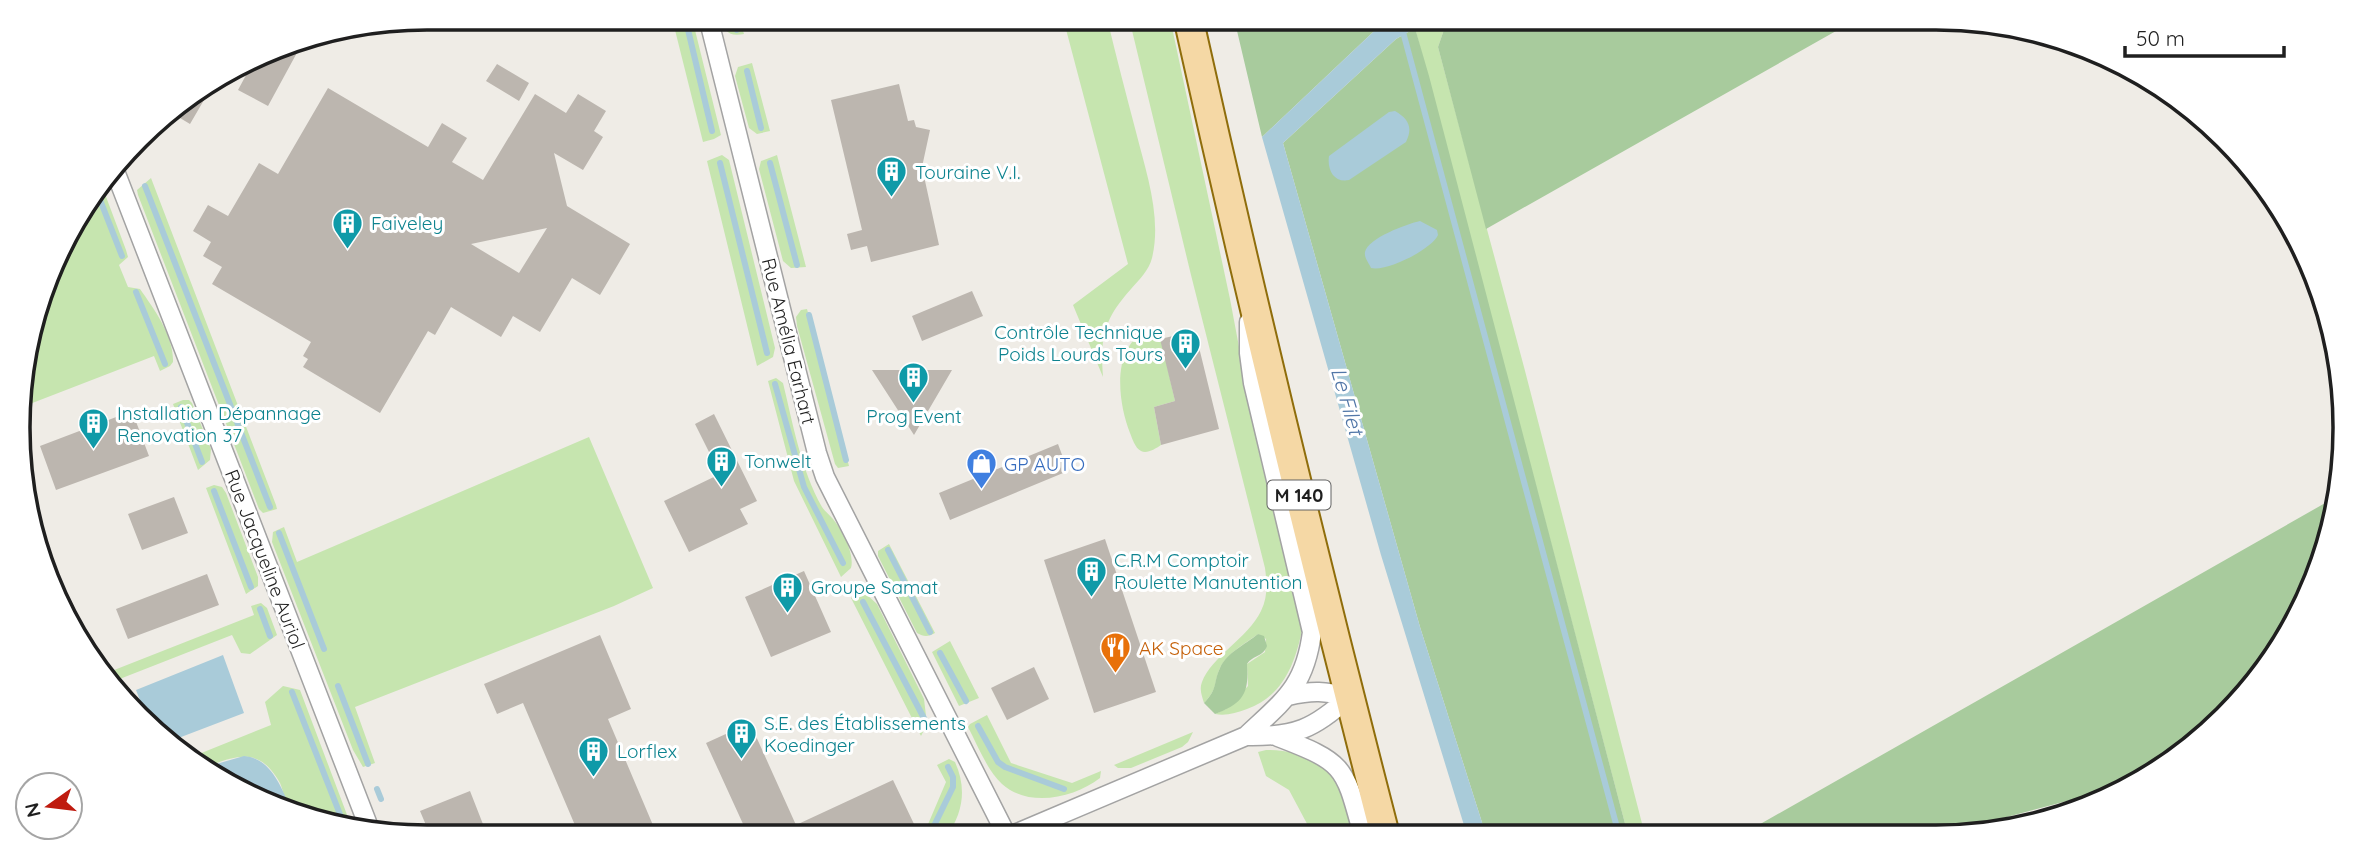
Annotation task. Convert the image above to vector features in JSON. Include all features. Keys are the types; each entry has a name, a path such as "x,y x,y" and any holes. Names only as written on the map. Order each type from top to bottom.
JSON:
{"main road":[{"name":"M 140","path":"1191,30 1250,294 1382,825"}],"street":[{"name":"Rue Amélia Earhart","path":"711,30 825,477 1003,825"},
{"name":"Rue Jacqueline Auriol","path":"118,178 366,821"},
{"path":"1035,825 1247,736 1289,696 1306,667 1312,632 1253,383 1249,353 1250,294"},
{"path":"1289,696 1325,691 1349,696"},
{"path":"1247,736 1278,737 1296,732 1325,719 1349,696"},
{"path":"1278,737 1314,751 1340,768 1349,785 1360,825"}],"green space":[{"path":"675,30 695,30 721,135 703,142"},
{"path":"727,30 743,30 744,34 734,35"},
{"path":"1066,30 1110,30 1154,211 1155,242 1151,262 1109,319 1103,339 1103,377 1073,305 1128,264"},
{"path":"1132,30 1173,30 1230,299 1258,448 1302,630 1291,667 1270,696 1243,710 1227,714 1215,714 1226,709 1248,686 1247,664 1265,652 1266,639 1258,634 1227,658 1220,668 1212,693 1204,703 1201,685 1213,664 1248,630 1261,611 1266,590 1265,568"},
{"path":"1237,30 1375,30 1262,137"},
{"path":"1416,30 1444,30 1438,47 1642,825 1625,825"},
{"path":"1416,30 1625,825 1483,825 1420,627 1283,143 1396,39"},
{"path":"1444,30 1838,30 1486,229 1438,47"},
{"path":"752,63 770,131 757,134 749,128 735,76 738,67"},
{"path":"722,155 729,160 775,348 773,357 757,366 707,161"},
{"path":"777,155 806,267 791,268 783,261 759,169 761,161"},
{"path":"151,178 277,509 263,513 259,509 138,195 137,190"},
{"path":"105,195 128,257 119,265 128,287 140,289 162,323 170,342 173,362 160,371 154,356 31,404 37,350 51,300 71,252"},
{"path":"807,309 849,466 838,468 835,464 797,326 796,317 801,310"},
{"path":"1155,328 1159,330 1175,401 1154,407 1161,445 1143,452 1135,445 1125,419 1120,388 1121,372 1130,344 1140,334"},
{"path":"776,378 783,383 808,478 823,509 833,519 847,542 851,568 841,577 794,481 768,381"},
{"path":"183,400 192,403 211,449 210,460 198,470 173,404"},
{"path":"589,437 653,588 614,606 355,707 375,763 363,767 353,750 272,542 273,532 284,527 297,562"},
{"path":"214,485 222,487 226,493 258,577 258,586 246,594 206,488"},
{"path":"2326,502 2303,580 2280,626 2251,670 2198,727 2134,772 2083,797 1987,822 1936,825 1759,825"},
{"path":"889,544 935,633 926,636 917,633 878,556 878,551"},
{"path":"866,594 877,604 924,699 927,724 921,736 851,598"},
{"path":"261,603 267,608 277,635 250,654 241,653 232,635 119,679 113,671 254,615 251,606"},
{"path":"1258,634 1264,636 1267,646 1247,664 1247,682 1243,696 1233,706 1215,714 1204,703 1213,690 1223,663 1231,653"},
{"path":"950,641 979,698 959,706 932,652"},
{"path":"283,686 300,690 348,818 286,799 272,771 256,759 238,757 216,763 200,753 271,725 265,702"},
{"path":"987,715 1011,763 1072,783 1101,771 1100,778 1065,795 1038,798 1013,791 1002,784 992,772 968,727"},
{"path":"1193,732 1182,747 1131,768 1118,768 1114,765"},
{"path":"1286,751 1317,762 1339,783 1356,825 1308,825 1289,790 1266,776 1258,752"},
{"path":"949,759 955,762 959,772 962,800 953,825 928,825 946,782 937,765"}],"water":[{"name":"Le Filet","path":"1375,30 1412,30 1396,39 1283,143 1420,627 1483,825 1464,825 1381,555 1262,137"},
{"path":"1395,111 1404,117 1408,124 1406,142 1349,180 1336,177 1330,171 1329,156 1389,112"},
{"path":"1420,221 1437,230 1438,235 1434,241 1398,263 1371,268 1365,252 1373,242 1389,232"},
{"path":"223,655 244,713 179,738 142,704 136,690"},
{"path":"244,756 261,762 274,775 286,799 252,784 216,764"}],"building":[{"path":"297,52 268,106 238,90 247,74"},
{"path":"497,64 529,83 519,101 486,81"},
{"name":"Touraine V.I.","path":"899,84 908,121 914,120 916,127 930,130 922,167 939,245 871,262 867,246 851,250 847,234 862,230 831,100"},
{"name":"Faiveley","path":"328,88 428,147 442,123 467,138 452,162 483,180 535,94 566,113 578,94 606,111 594,131 603,137 583,170 554,153 567,206 630,244 600,295 572,278 540,332 513,316 501,337 451,307 435,335 428,331 380,413 303,367 308,359 303,356 311,342 212,284 222,267 203,256 211,242 193,231 208,205 228,216 259,163 278,174","holes":["547,228 519,273 471,244"]},
{"path":"205,98 190,124 179,117"},
{"path":"972,291 983,316 922,341 912,316"},
{"name":"Contrôle Technique Poids Lourds Tours","path":"1195,331 1219,429 1161,445 1154,407 1175,401 1160,339"},
{"name":"Prog Event","path":"872,370 952,370 914,435"},
{"name":"Installation Dépannage Renovation 37","path":"132,411 149,456 56,490 40,446"},
{"name":"Tonwelt","path":"714,414 757,501 740,509 748,524 689,552 664,501 720,474 695,424"},
{"name":"GP AUTO","path":"1058,444 1068,471 950,520 939,493"},
{"path":"174,497 188,533 142,550 128,514"},
{"name":"C.R.M Comptoir Roulette Manutention","path":"1105,539 1156,692 1094,713 1044,560"},
{"name":"Groupe Samat","path":"804,571 831,632 771,657 745,597"},
{"path":"207,574 219,605 128,639 116,609"},
{"name":"Lorflex","path":"600,635 631,709 608,719 653,825 575,825 523,703 497,714 484,684"},
{"path":"1034,667 1049,699 1007,720 991,688"},
{"name":"S.E. des Établissements Koedinger","path":"750,723 796,825 744,825 706,743"},
{"name":"S.E. des Établissements Koedinger","path":"893,780 914,824 912,825 796,825"},
{"path":"470,791 483,825 426,825 420,811"}],"waterway":[{"path":"688,30 712,131"},
{"path":"1402,30 1616,825"},
{"path":"747,71 761,128"},
{"path":"720,163 767,353"},
{"path":"770,163 797,265"},
{"path":"145,186 270,507"},
{"path":"101,202 122,256"},
{"path":"136,292 165,364"},
{"path":"809,315 846,460"},
{"path":"775,384 804,487 843,563"},
{"path":"181,407 202,462"},
{"path":"214,491 251,587"},
{"path":"279,533 324,649"},
{"path":"888,550 930,632"},
{"path":"863,602 927,724"},
{"path":"260,609 270,636"},
{"path":"940,653 966,701"},
{"path":"338,686 368,764"},
{"path":"292,692 341,816"},
{"path":"978,726 998,762 1064,789"},
{"path":"934,825 953,787 953,777 948,767"},
{"path":"377,789 381,799"}],"place":[{"name":"Touraine V.I.","path":"892,199"},
{"name":"Faiveley","path":"348,250"},
{"name":"Contrôle Technique Poids Lourds Tours","path":"1186,370"},
{"name":"Prog Event","path":"914,404"},
{"name":"Installation Dépannage Renovation 37","path":"94,451"},
{"name":"Tonwelt","path":"721,488"},
{"name":"GP AUTO","path":"981,491"},
{"name":"C.R.M Comptoir Roulette Manutention","path":"1091,598"},
{"name":"Groupe Samat","path":"788,614"},
{"name":"AK Space","path":"1116,675"},
{"name":"S.E. des Établissements Koedinger","path":"741,761"},
{"name":"Lorflex","path":"594,778"}]}
